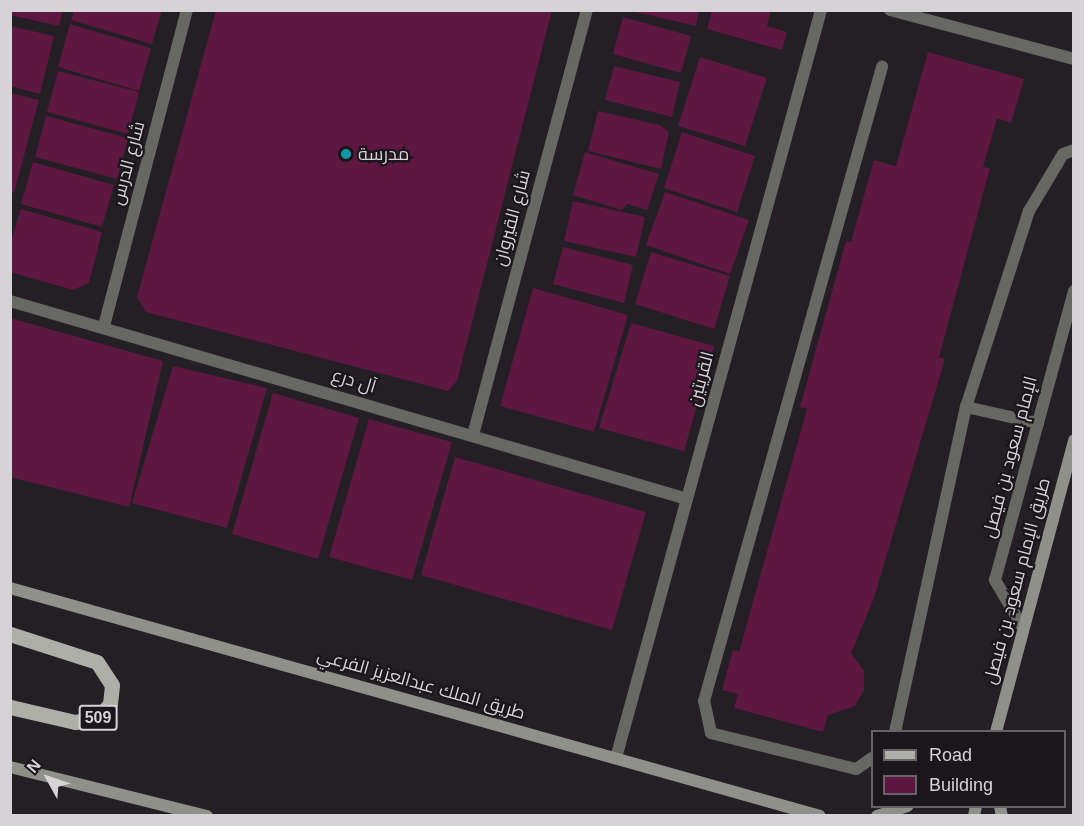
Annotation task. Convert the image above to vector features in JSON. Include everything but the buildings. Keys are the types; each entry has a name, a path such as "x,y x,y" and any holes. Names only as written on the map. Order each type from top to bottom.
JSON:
{"main road":[{"name":"طريق الإمام سعود بن فيصل","path":"997,730 1074,440"},
{"name":"طريق الملك عبدالعزيز الفرعي","path":"10,588 820,816"},
{"path":"989,730 1023,627"},
{"name":"509","path":"10,634 76,652 97,662 112,685 110,704 98,718 75,722 10,707"},
{"path":"10,767 207,816"},
{"path":"877,816 904,808"}],"street":[{"name":"شارع الدرس","path":"104,326 187,10"},
{"name":"شارع القيروان","path":"473,435 587,10"},
{"name":"القريتين","path":"616,758 821,10"},
{"path":"890,10 1074,59"},
{"path":"871,760 856,769 711,733 704,701 882,67"},
{"path":"894,730 966,407 1029,211 1064,154 1074,150"},
{"name":"الإمام سعود بن فيصل","path":"1023,627 995,580 1074,291"},
{"name":"آل درع","path":"10,301 104,326 687,499"},
{"path":"966,407 1038,423"}],"place":[{"name":"مدرسة","path":"346,154"}]}
